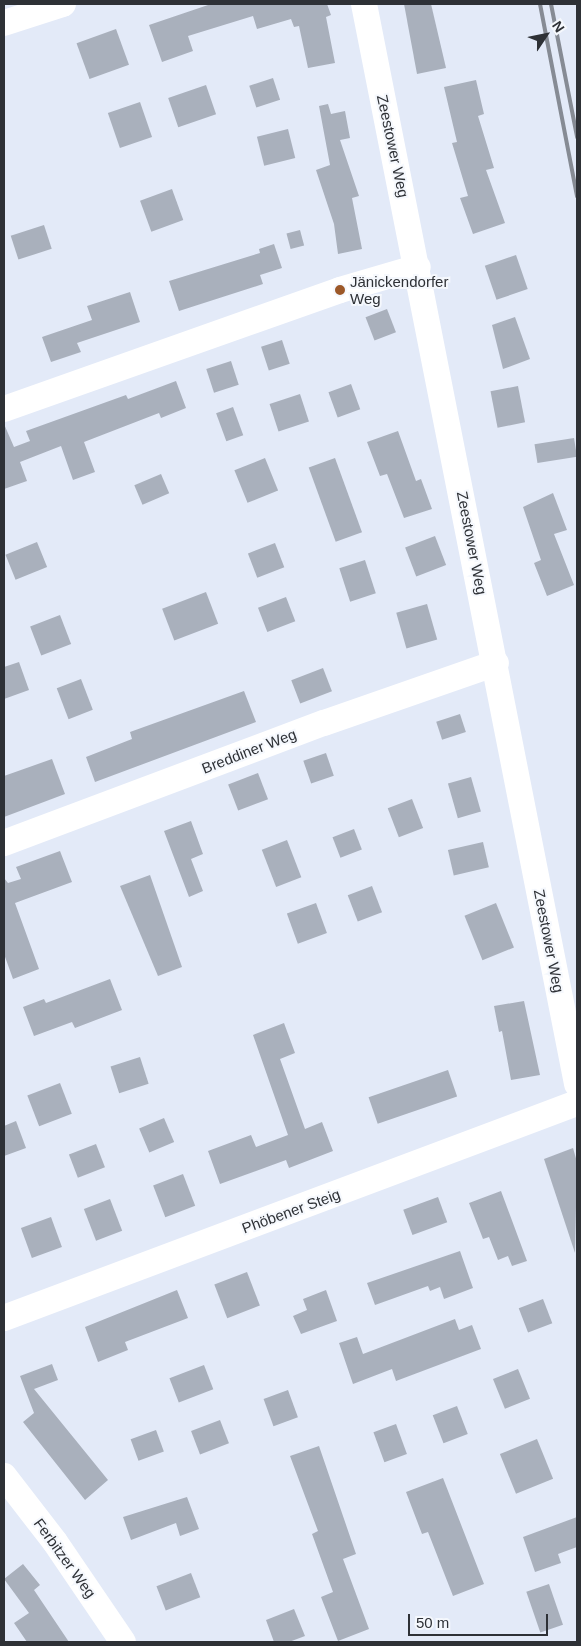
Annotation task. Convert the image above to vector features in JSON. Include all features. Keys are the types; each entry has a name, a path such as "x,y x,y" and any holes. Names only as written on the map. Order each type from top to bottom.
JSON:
{"street":[{"path":"4,23 63,4"},
{"name":"Zeestower Weg","path":"364,4 418,267 577,1084"},
{"path":"4,409 340,290 418,267"},
{"name":"Breddiner Weg","path":"4,842 324,723 496,663"},
{"name":"Phöbener Steig","path":"4,1318 577,1103"},
{"name":"Ferbitzer Weg","path":"4,1476 49,1534 123,1642"}],"building":[{"path":"211,4 327,4 331,15 326,17 335,63 308,68 299,26 294,27 291,19 257,29 253,16 188,36 193,51 162,62 149,25"},
{"path":"404,4 431,4 446,68 417,74"},
{"path":"116,29 129,65 90,79 77,43"},
{"path":"273,78 280,100 256,108 249,86"},
{"path":"476,80 484,114 478,116 494,168 486,170 505,223 473,234 460,198 468,196 452,143 457,142 444,87"},
{"path":"206,85 216,114 178,127 168,98"},
{"path":"140,102 152,137 120,148 108,113"},
{"path":"328,104 331,114 345,111 350,138 340,140 359,196 352,198 362,249 338,254 334,224 316,170 330,165 319,106"},
{"path":"288,129 295,158 264,166 257,137"},
{"path":"172,189 183,220 151,232 140,201"},
{"path":"44,225 52,249 18,260 11,236"},
{"path":"300,230 304,245 291,249 286,234"},
{"path":"274,244 282,268 260,275 263,284 179,311 169,281 260,253 259,249"},
{"path":"516,255 528,289 497,300 485,266"},
{"path":"130,292 140,322 77,343 81,352 51,362 42,337 92,320 87,306"},
{"path":"387,309 396,332 374,341 366,317"},
{"path":"515,317 530,359 503,369 492,325"},
{"path":"282,340 290,364 269,371 261,347"},
{"path":"231,361 239,385 214,393 206,369"},
{"path":"176,381 186,408 161,418 159,413 84,442 95,472 73,480 61,446 20,462 27,481 4,489 4,424 14,447 30,441 26,431 126,395 128,399"},
{"path":"351,384 360,409 338,418 328,392"},
{"path":"518,386 525,422 498,428 491,391"},
{"path":"300,394 309,422 279,431 270,404"},
{"path":"233,407 243,435 226,441 216,413"},
{"path":"398,431 416,481 421,479 432,509 404,518 387,474 380,476 367,442"},
{"path":"574,438 577,457 537,463 534,444"},
{"path":"265,458 278,490 248,503 234,470"},
{"path":"335,458 362,532 336,542 309,468"},
{"path":"161,474 169,493 143,505 134,485"},
{"path":"553,493 567,530 554,534 574,585 547,596 534,563 541,560 523,507"},
{"path":"435,536 446,565 416,576 405,547"},
{"path":"37,542 47,567 16,580 5,555"},
{"path":"275,543 284,567 257,578 248,553"},
{"path":"365,560 376,593 350,602 339,568"},
{"path":"206,592 218,624 174,641 162,609"},
{"path":"286,597 295,621 267,632 258,608"},
{"path":"427,604 437,640 406,648 396,613"},
{"path":"60,615 71,644 41,655 30,626"},
{"path":"19,662 29,690 4,699 4,667"},
{"path":"323,668 332,691 300,704 291,680"},
{"path":"81,679 93,710 69,719 57,688"},
{"path":"244,691 256,722 95,782 86,757 132,739 130,732"},
{"path":"460,714 466,732 442,740 436,722"},
{"path":"326,753 334,776 311,784 303,761"},
{"path":"52,759 65,794 4,817 4,776"},
{"path":"258,773 268,799 238,811 228,784"},
{"path":"471,777 481,812 458,818 448,784"},
{"path":"412,799 423,828 399,837 388,808"},
{"path":"191,821 203,854 191,859 203,891 189,897 164,831"},
{"path":"354,829 362,850 340,858 333,837"},
{"path":"287,840 301,877 276,887 262,850"},
{"path":"483,842 489,867 454,875 448,850"},
{"path":"60,851 72,882 15,903 39,969 13,979 4,954 4,878 8,883 21,879 16,867"},
{"path":"150,875 182,967 158,976 120,886"},
{"path":"372,886 382,912 358,921 348,895"},
{"path":"316,903 327,933 298,944 287,914"},
{"path":"496,903 514,948 482,960 464,916"},
{"path":"110,979 122,1010 75,1028 72,1022 34,1036 23,1007 44,999 46,1003"},
{"path":"524,1001 540,1075 511,1080 502,1031 499,1032 494,1006"},
{"path":"284,1023 295,1053 280,1059 305,1129 322,1122 333,1151 289,1168 286,1160 220,1184 208,1151 251,1135 256,1147 288,1135 253,1035"},
{"path":"140,1057 149,1084 119,1093 111,1067"},
{"path":"448,1070 457,1096 378,1124 369,1097"},
{"path":"60,1083 72,1114 39,1126 27,1096"},
{"path":"164,1118 174,1142 149,1152 139,1129"},
{"path":"16,1121 26,1148 4,1156 4,1126"},
{"path":"96,1144 105,1167 78,1178 69,1154"},
{"path":"573,1148 577,1162 575,1253 544,1159"},
{"path":"183,1174 195,1206 165,1217 153,1185"},
{"path":"501,1191 527,1261 512,1266 508,1256 498,1260 489,1237 483,1239 469,1203"},
{"path":"438,1197 447,1222 412,1235 403,1210"},
{"path":"110,1199 122,1231 96,1241 84,1209"},
{"path":"51,1217 62,1247 32,1258 21,1228"},
{"path":"460,1251 473,1288 444,1299 440,1287 430,1291 428,1286 375,1305 367,1283"},
{"path":"247,1272 260,1306 227,1318 214,1285"},
{"path":"177,1290 188,1318 125,1342 128,1350 98,1362 85,1327"},
{"path":"326,1290 337,1321 301,1334 293,1316 307,1310 303,1299"},
{"path":"543,1299 552,1323 528,1333 519,1308"},
{"path":"455,1319 459,1330 472,1325 481,1349 396,1381 392,1369 353,1384 339,1343 357,1337 363,1354"},
{"path":"52,1364 58,1380 34,1389 108,1480 85,1500 23,1422 34,1413 20,1376"},
{"path":"204,1365 213,1389 179,1403 169,1378"},
{"path":"518,1369 530,1399 505,1409 493,1379"},
{"path":"288,1390 298,1417 273,1426 264,1399"},
{"path":"457,1406 468,1434 443,1443 433,1415"},
{"path":"220,1420 229,1443 200,1454 191,1431"},
{"path":"396,1424 407,1454 384,1462 373,1432"},
{"path":"156,1430 164,1452 138,1461 131,1439"},
{"path":"537,1439 553,1479 516,1494 500,1454"},
{"path":"319,1446 356,1554 343,1559 369,1629 338,1641 321,1597 333,1592 312,1534 318,1531 290,1456"},
{"path":"443,1478 484,1584 453,1596 428,1532 422,1534 406,1492"},
{"path":"187,1497 199,1529 180,1536 176,1523 131,1540 123,1517"},
{"path":"577,1517 577,1547 558,1554 561,1563 535,1572 523,1537"},
{"path":"23,1564 40,1585 34,1590 69,1642 27,1642 14,1623 29,1613 4,1579"},
{"path":"191,1573 200,1597 166,1611 156,1586"},
{"path":"549,1584 563,1625 540,1632 526,1592"},
{"path":"294,1609 305,1636 289,1642 274,1642 266,1620"}],"railway":[{"path":"540,4 577,196"},
{"path":"551,4 577,137"}],"place":[{"name":"Jänickendorfer Weg","path":"340,290"}]}
